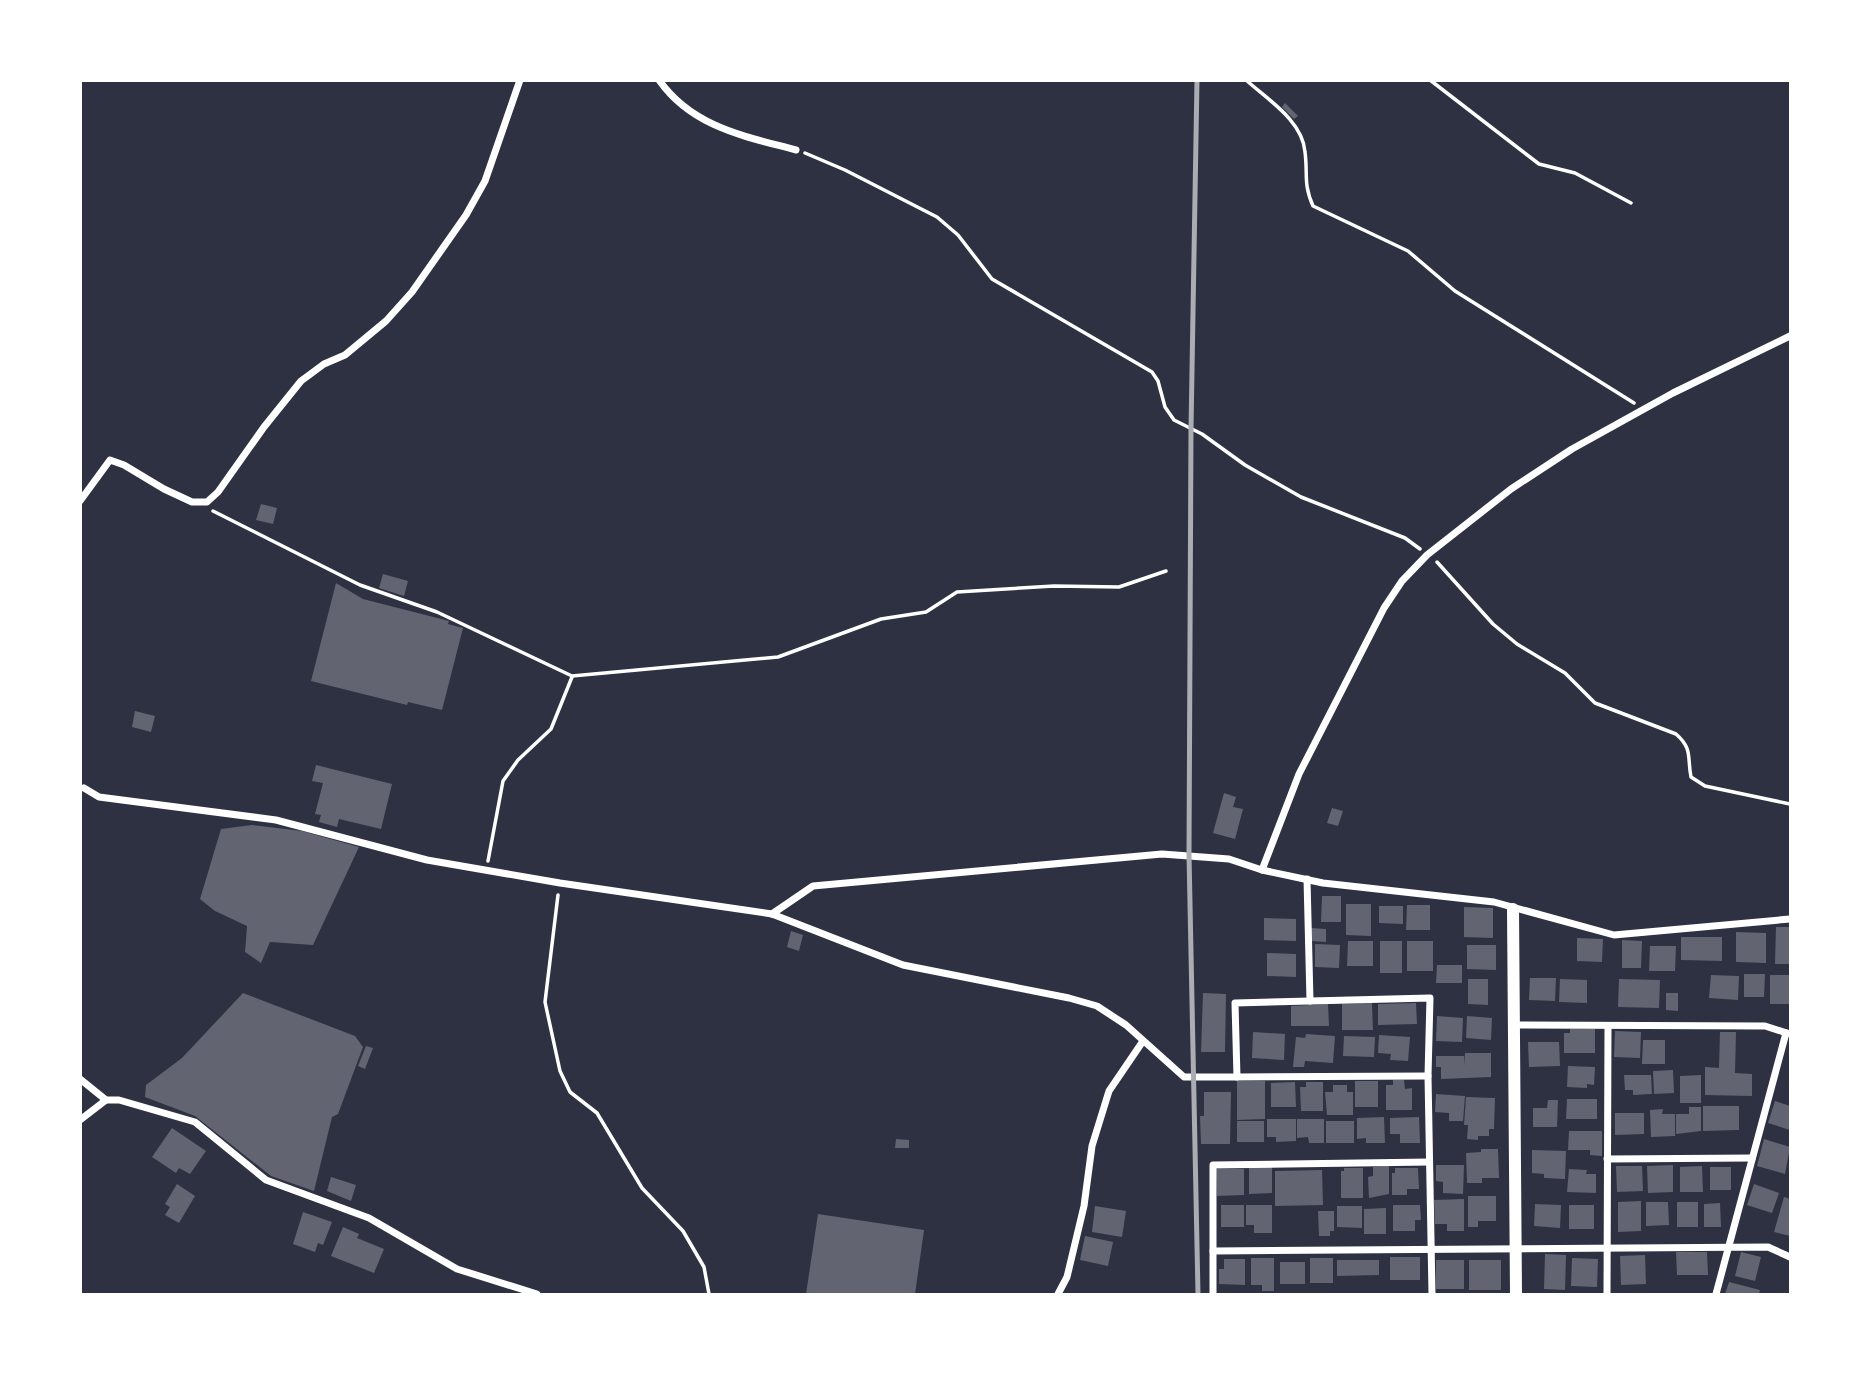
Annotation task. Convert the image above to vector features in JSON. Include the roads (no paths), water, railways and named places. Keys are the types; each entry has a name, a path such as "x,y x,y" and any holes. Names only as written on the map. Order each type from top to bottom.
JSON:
{"street":[{"path":"80,501 110,460 183,498 199,503 207,502 218,492 301,381 324,364 345,355 386,321 412,292 466,215 485,181 520,80"},
{"path":"659,80 668,93 699,119 726,131 796,150"},
{"path":"1262,870 1299,774 1384,608 1402,581 1427,555 1463,525 1572,449 1644,409 1790,336"},
{"path":"82,789 99,797 276,820 427,860 560,883 772,914 903,965 1097,1006 1126,1026 1184,1077 1428,1076"},
{"path":"772,914 813,886 1162,854 1229,859 1262,870 1307,879 1494,902 1614,935 1790,919"},
{"path":"1307,879 1310,1001"},
{"path":"1513,909 1516,1294"},
{"path":"1237,1077 1235,1003 1430,998 1428,1076 1432,1294"},
{"path":"1514,1025 1765,1026 1788,1033 1727,1248 1717,1294"},
{"path":"1607,1294 1608,1027"},
{"path":"1058,1294 1066,1277 1084,1206 1092,1146 1109,1091 1143,1041"},
{"path":"80,1079 106,1100"},
{"path":"80,1120 106,1100 119,1100 195,1122 266,1180 369,1218 457,1269 537,1294"},
{"path":"1607,1159 1752,1157"},
{"path":"1213,1294 1213,1165 1429,1162"},
{"path":"1213,1251 1768,1247 1790,1256"}],"railway":[{"path":"1197,80 1191,429 1189,855 1198,1294"}]}
